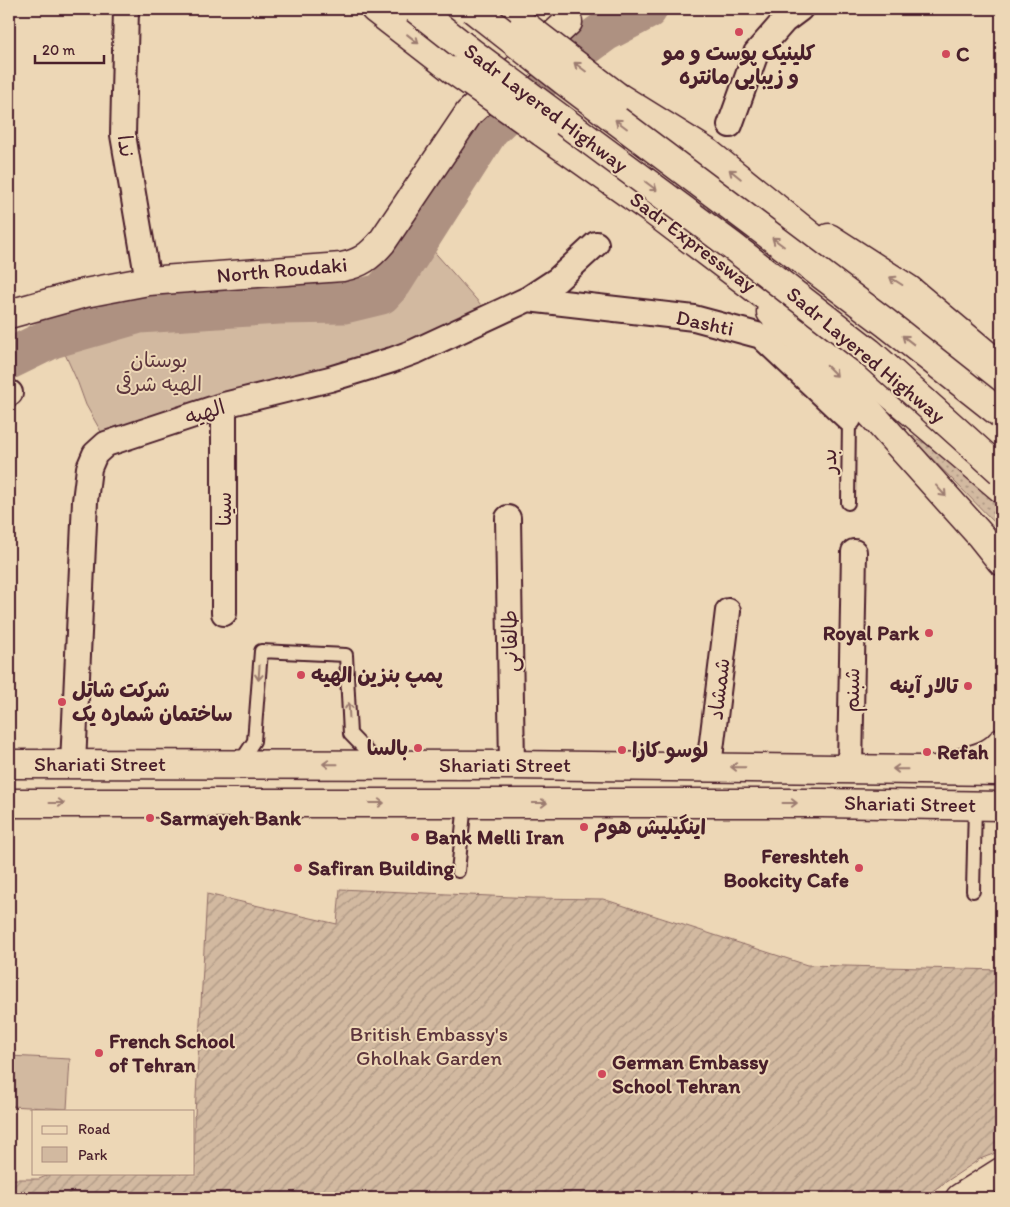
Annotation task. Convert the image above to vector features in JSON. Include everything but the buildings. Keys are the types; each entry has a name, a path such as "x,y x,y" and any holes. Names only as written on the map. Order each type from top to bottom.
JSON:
{"main road":[{"name":"Sadr Expressway","path":"375,9 455,71 652,210 722,263 859,368 1001,488"},
{"name":"Sadr Layered Highway","path":"416,9 472,53 732,246 869,352 1001,471"},
{"name":"Sadr Layered Highway","path":"474,9 566,83 886,323 1001,414"},
{"name":"North Roudaki","path":"9,314 85,293 148,281 342,267 356,264 370,255 382,242 469,112 564,16"},
{"path":"514,17 618,97 708,153 898,306 1001,395"},
{"path":"761,196 908,289 1001,368"},
{"path":"722,263 847,387 981,536 1001,561"},
{"path":"981,536 1001,572"},
{"path":"933,769 978,758 998,747 1001,743"},
{"name":"Shariati Street","path":"9,764 709,766 1001,771"},
{"name":"Shariati Street","path":"9,803 822,803 988,806"},
{"path":"960,1198 1001,1172"}],"street":[{"name":"ندا","path":"126,9 123,135 148,281"},
{"path":"730,125 756,52 784,21 800,9"},
{"name":"الهیه","path":"73,764 85,501 89,468 95,454 106,444 224,406 330,379 416,351 528,299 556,280 596,244"},
{"name":"Dashti","path":"528,299 694,318 761,336 850,419"},
{"name":"سینا","path":"224,406 224,613"},
{"name":"طالقانی","path":"508,518 512,765"},
{"name":"شبنم","path":"850,768 854,552"},
{"name":"شمشاد","path":"709,766 728,611"}],"lane":[{"name":"بدر","path":"848,503 850,419"},
{"path":"239,764 254,741 261,651 346,655 350,734 379,765"},
{"path":"458,872 465,803"},
{"path":"973,891 988,806"}],"green space":[{"name":"بوستان الهیه شرقی","path":"430,247 482,306 407,342 372,355 304,373 263,388 104,437 86,405 65,354 151,327 208,317 310,319 372,313 389,306"},
{"path":"907,433 951,458 1001,503 1001,529"},
{"name":"British Embassy's Gholhak Garden","path":"340,889 533,898 603,899 807,965 1001,970 1001,1151 980,1159 922,1198 9,1198 9,1179 39,1179 51,1174 195,1174 195,1115 207,894 337,924"},
{"path":"9,1056 70,1059 67,1109 9,1106"}],"waterway":[{"path":"9,359 52,338 139,313 279,304 344,303 381,294 392,282 489,129 548,73 605,31 647,9"}],"place":[{"name":"کلینیک پوست و مو و زیبایی مانتره","path":"739,32"},
{"name":"C","path":"946,54"},
{"name":"Royal Park","path":"929,633"},
{"name":"پمپ بنزین الهیه","path":"301,675"},
{"name":"تالار آینه","path":"968,686"},
{"name":"شرکت شاتل ساختمان شماره یک","path":"62,702"},
{"name":"بالسا","path":"418,748"},
{"name":"لوسو کازا","path":"622,750"},
{"name":"Refah","path":"927,752"},
{"name":"Sarmayeh Bank","path":"150,818"},
{"name":"اینگیلیش هوم","path":"584,827"},
{"name":"Bank Melli Iran","path":"415,837"},
{"name":"Safiran Building","path":"298,868"},
{"name":"Fereshteh Bookcity Cafe","path":"859,868"},
{"name":"French School of Tehran","path":"99,1053"},
{"name":"German Embassy School Tehran","path":"602,1074"}]}
